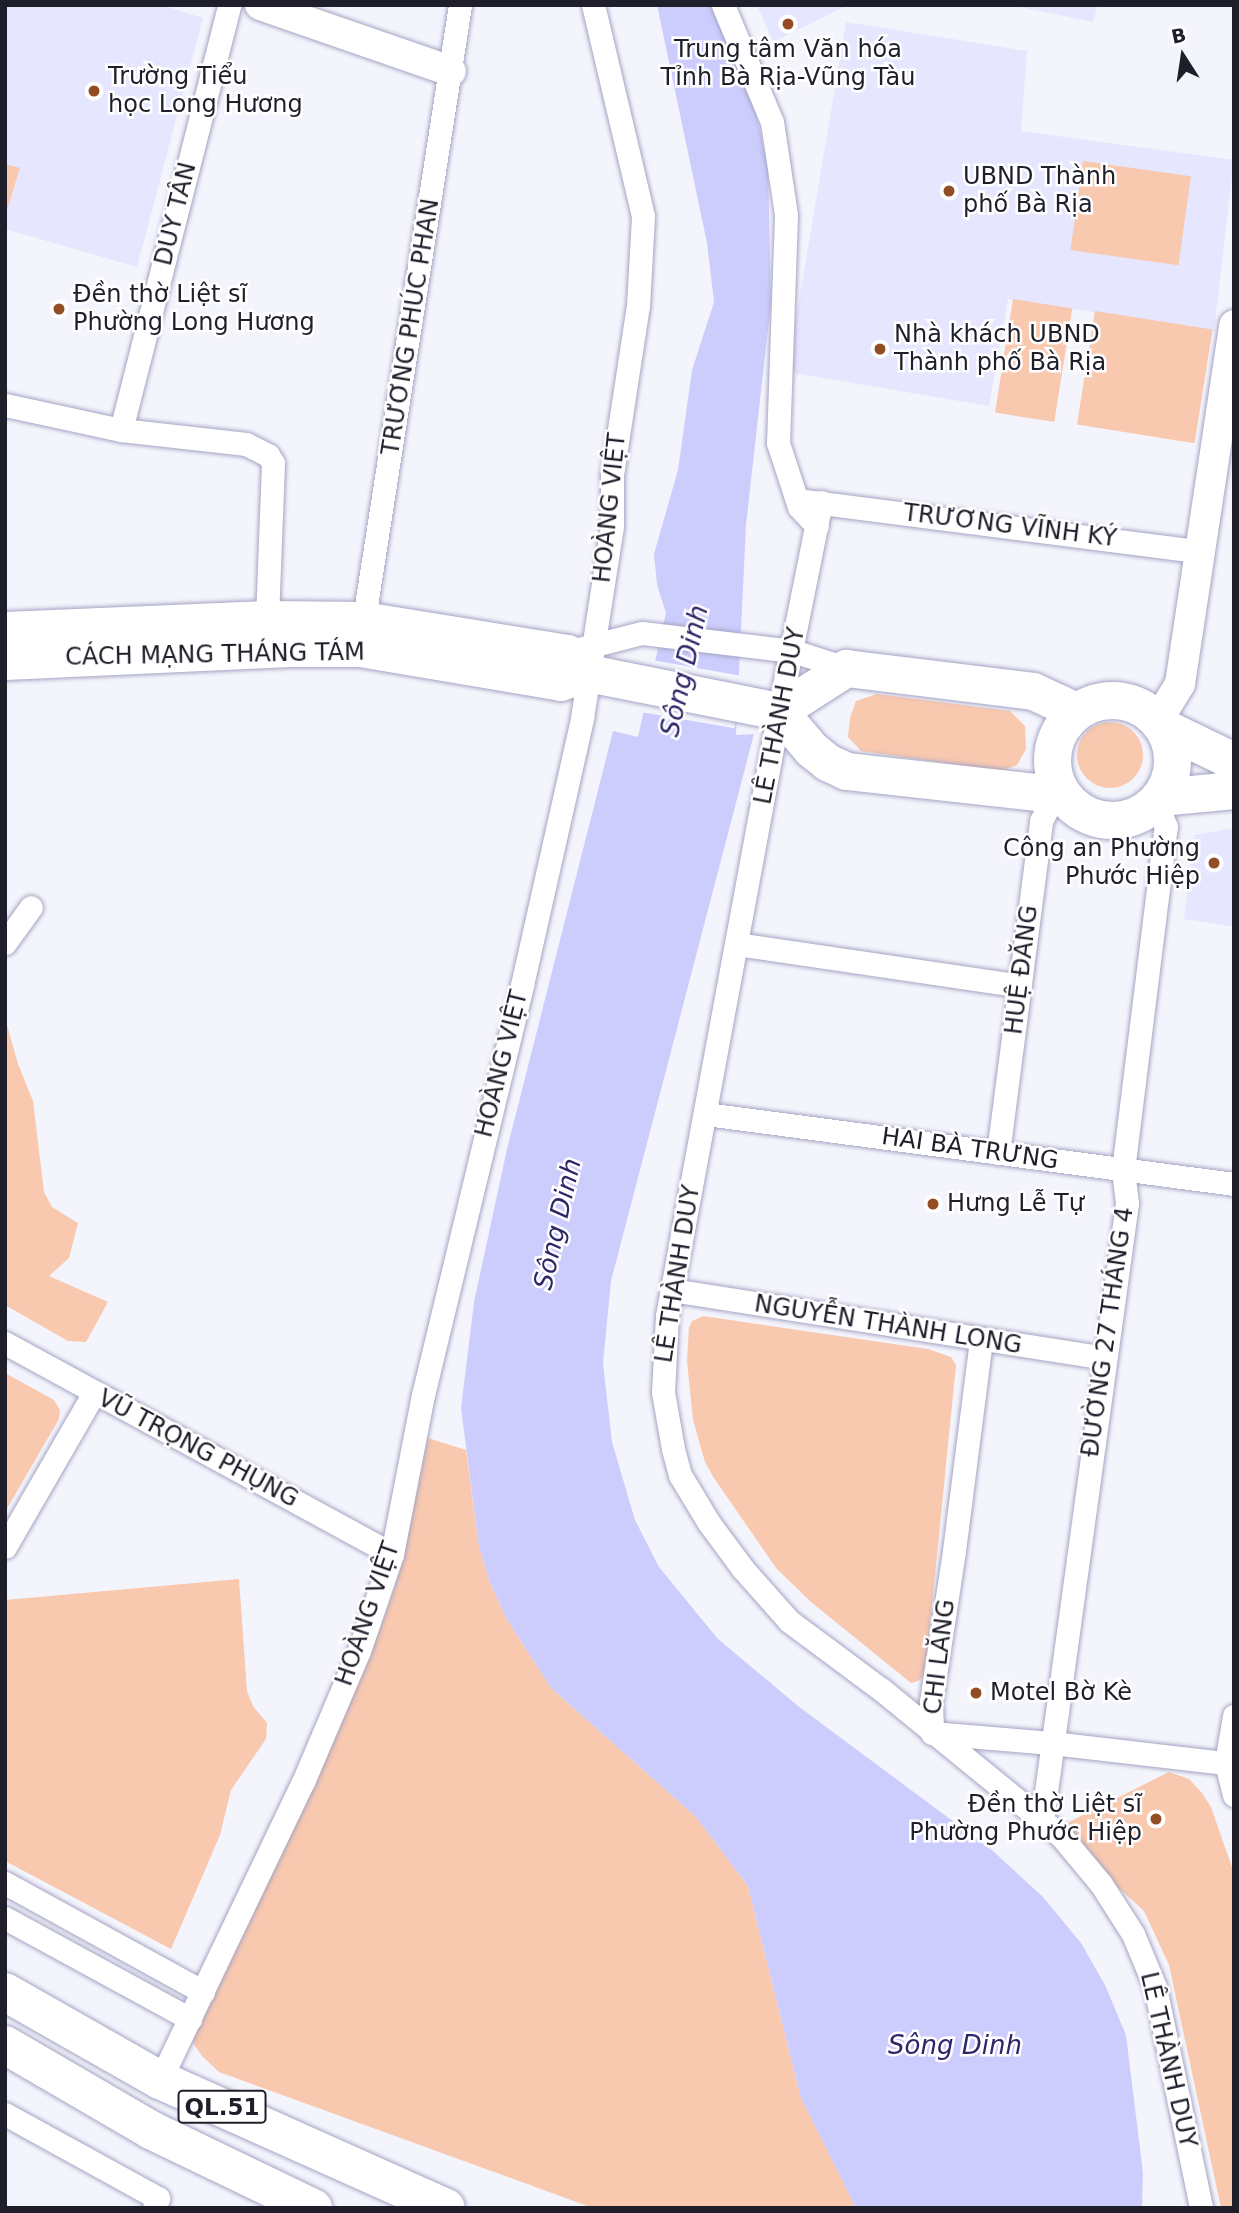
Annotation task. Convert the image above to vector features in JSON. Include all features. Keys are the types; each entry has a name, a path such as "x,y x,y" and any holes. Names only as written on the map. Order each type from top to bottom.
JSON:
{"highway":[{"name":"QL.51","path":"5,1992 160,2080 446,2208"},
{"name":"QL.51","path":"5,2045 151,2130 313,2208"}],"main road":[{"name":"CÁCH MẠNG THÁNG TÁM","path":"5,630 267,620 362,634 582,657 630,680 769,708"},
{"name":"CÁCH MẠNG THÁNG TÁM","path":"5,661 295,648 362,634"},
{"path":"1062,796 846,771 827,762 811,749 769,708 846,668 1033,691 1076,711"},
{"path":"1160,724 1171,744 1173,762 1169,781 1155,802 1132,817 1113,821 1093,818 1076,809 1062,796 1054,778 1051,760 1054,741 1063,724 1076,711 1092,703 1110,699 1128,701 1144,709 1160,724 1234,764"},
{"path":"1155,802 1234,790"}],"street":[{"name":"DUY TÂN","path":"121,430 229,5"},
{"path":"260,5 302,12 451,71"},
{"name":"TRƯƠNG PHÚC PHAN","path":"362,634 460,5"},
{"name":"HOÀNG VIỆT","path":"160,2080 309,1770 359,1651 392,1553 423,1395 522,985 582,718 582,657 612,526 612,475 638,306 643,216 593,5"},
{"path":"723,5 772,122 786,215 785,314 778,443 799,507 817,526"},
{"path":"1160,724 1180,684 1234,325"},
{"path":"5,405 121,430 246,444 268,455 273,463 267,620"},
{"path":"796,500 821,502"},
{"name":"TRƯƠNG VĨNH KÝ","path":"821,502 1199,551"},
{"name":"LÊ THÀNH DUY","path":"821,502 769,708 737,944 671,1290 662,1360 663,1392 680,1475 743,1569 789,1621 882,1690 1061,1836 1101,1884 1142,1953 1155,1987 1201,2208"},
{"name":"CÁCH MẠNG THÁNG TÁM","path":"582,657 642,633 784,650"},
{"path":"784,650 846,668"},
{"name":"HUỆ ĐĂNG","path":"998,1153 1041,821 1049,805 1062,796"},
{"name":"ĐƯỜNG 27 THÁNG 4","path":"1042,1821 1127,1203 1123,1170 1166,827 1155,802"},
{"path":"5,943 31,907"},
{"path":"737,944 1020,986"},
{"name":"HAI BÀ TRƯNG","path":"706,1114 1234,1184"},
{"name":"NGUYỄN THÀNH LONG","path":"671,1290 1105,1358"},
{"name":"CHI LĂNG","path":"981,1340 954,1551 931,1702 932,1733 1052,1742 1226,1763"},
{"name":"VŨ TRỌNG PHỤNG","path":"5,1343 392,1553"},
{"path":"5,1547 94,1393"},
{"path":"1234,1716 1226,1763 1234,1795"},
{"path":"5,1884 203,1992"},
{"path":"5,1918 190,2019"},
{"path":"5,2114 158,2198 155,2208"}],"shaded area":[{"name":"Trường Tiểu học Long Hương","path":"5,5 161,5 203,18 137,267 5,229 5,217 20,169 5,164"},
{"name":"Trung tâm Văn hóa Tỉnh Bà Rịa-Vũng Tàu","path":"757,5 848,5 773,42"},
{"path":"1010,5 1098,5 1093,22"},
{"path":"846,22 1027,51 1021,131 1234,160 1214,331 1008,299 989,406 787,372"},
{"path":"1083,161 1191,176 1178,265 1070,250"},
{"path":"5,164 20,168 5,217"},
{"path":"1013,299 1072,308 1054,422 995,413"},
{"path":"1095,311 1213,330 1195,443 1077,425"},
{"path":"877,694 1010,711 1025,726 1026,749 1017,765 1001,771 861,751 848,737 850,718 856,701"},
{"path":"1110,722 1123,725 1133,732 1140,742 1143,755 1140,768 1133,778 1123,785 1110,788 1097,785 1087,778 1080,768 1077,755 1080,742 1087,732 1097,725"},
{"path":"1234,828 1234,927 1184,919 1194,835"},
{"path":"5,1018 18,1064 33,1101 44,1192 52,1207 78,1223 69,1258 49,1276 108,1302 86,1342 68,1341 5,1305"},
{"path":"703,1316 928,1349 951,1357 956,1365 925,1675 918,1681 911,1683 811,1602 776,1568 714,1478 705,1462 693,1420 687,1361 689,1327 692,1321"},
{"path":"5,1373 54,1400 60,1410 59,1419 5,1512"},
{"path":"428,1438 466,1450 479,1547 489,1580 506,1618 551,1688 696,1817 748,1886 801,2098 856,2208 593,2208 219,2072 193,2043 197,2020 375,1642 395,1587"},
{"path":"239,1579 247,1691 253,1706 267,1723 266,1739 231,1790 220,1835 171,1949 5,1861 5,1600"},
{"path":"1169,1772 1189,1779 1202,1793 1211,1807 1234,1873 1234,2208 1221,2208 1169,1965 1144,1911 1112,1882 1067,1823"}],"water":[{"name":"Sông Dinh","path":"657,5 712,5 746,71 768,165 771,302 746,525 736,735 754,734 611,1281 603,1363 612,1442 635,1520 659,1567 718,1639 798,1706 993,1851 1043,1897 1081,1943 1105,1985 1126,2035 1143,2173 1142,2208 856,2208 801,2098 748,1886 696,1817 551,1688 506,1618 489,1580 479,1547 461,1408 474,1302 507,1149 613,731 638,737 666,613 657,585 654,554 678,470 692,370 714,302 707,243"}],"pier":[{"path":"652,660 744,676 734,728 643,712"}],"place":[{"name":"Trung tâm Văn hóa Tỉnh Bà Rịa-Vũng Tàu","path":"788,24"},
{"name":"Trường Tiểu học Long Hương","path":"94,91"},
{"name":"UBND Thành phố Bà Rịa","path":"949,191"},
{"name":"Đền thờ Liệt sĩ Phường Long Hương","path":"59,309"},
{"name":"Nhà khách UBND Thành phố Bà Rịa","path":"880,349"},
{"name":"Công an Phường Phước Hiệp","path":"1214,863"},
{"name":"Hưng Lễ Tự","path":"933,1204"},
{"name":"Motel Bờ Kè","path":"976,1693"},
{"name":"Đền thờ Liệt sĩ Phường Phước Hiệp","path":"1156,1819"}]}
